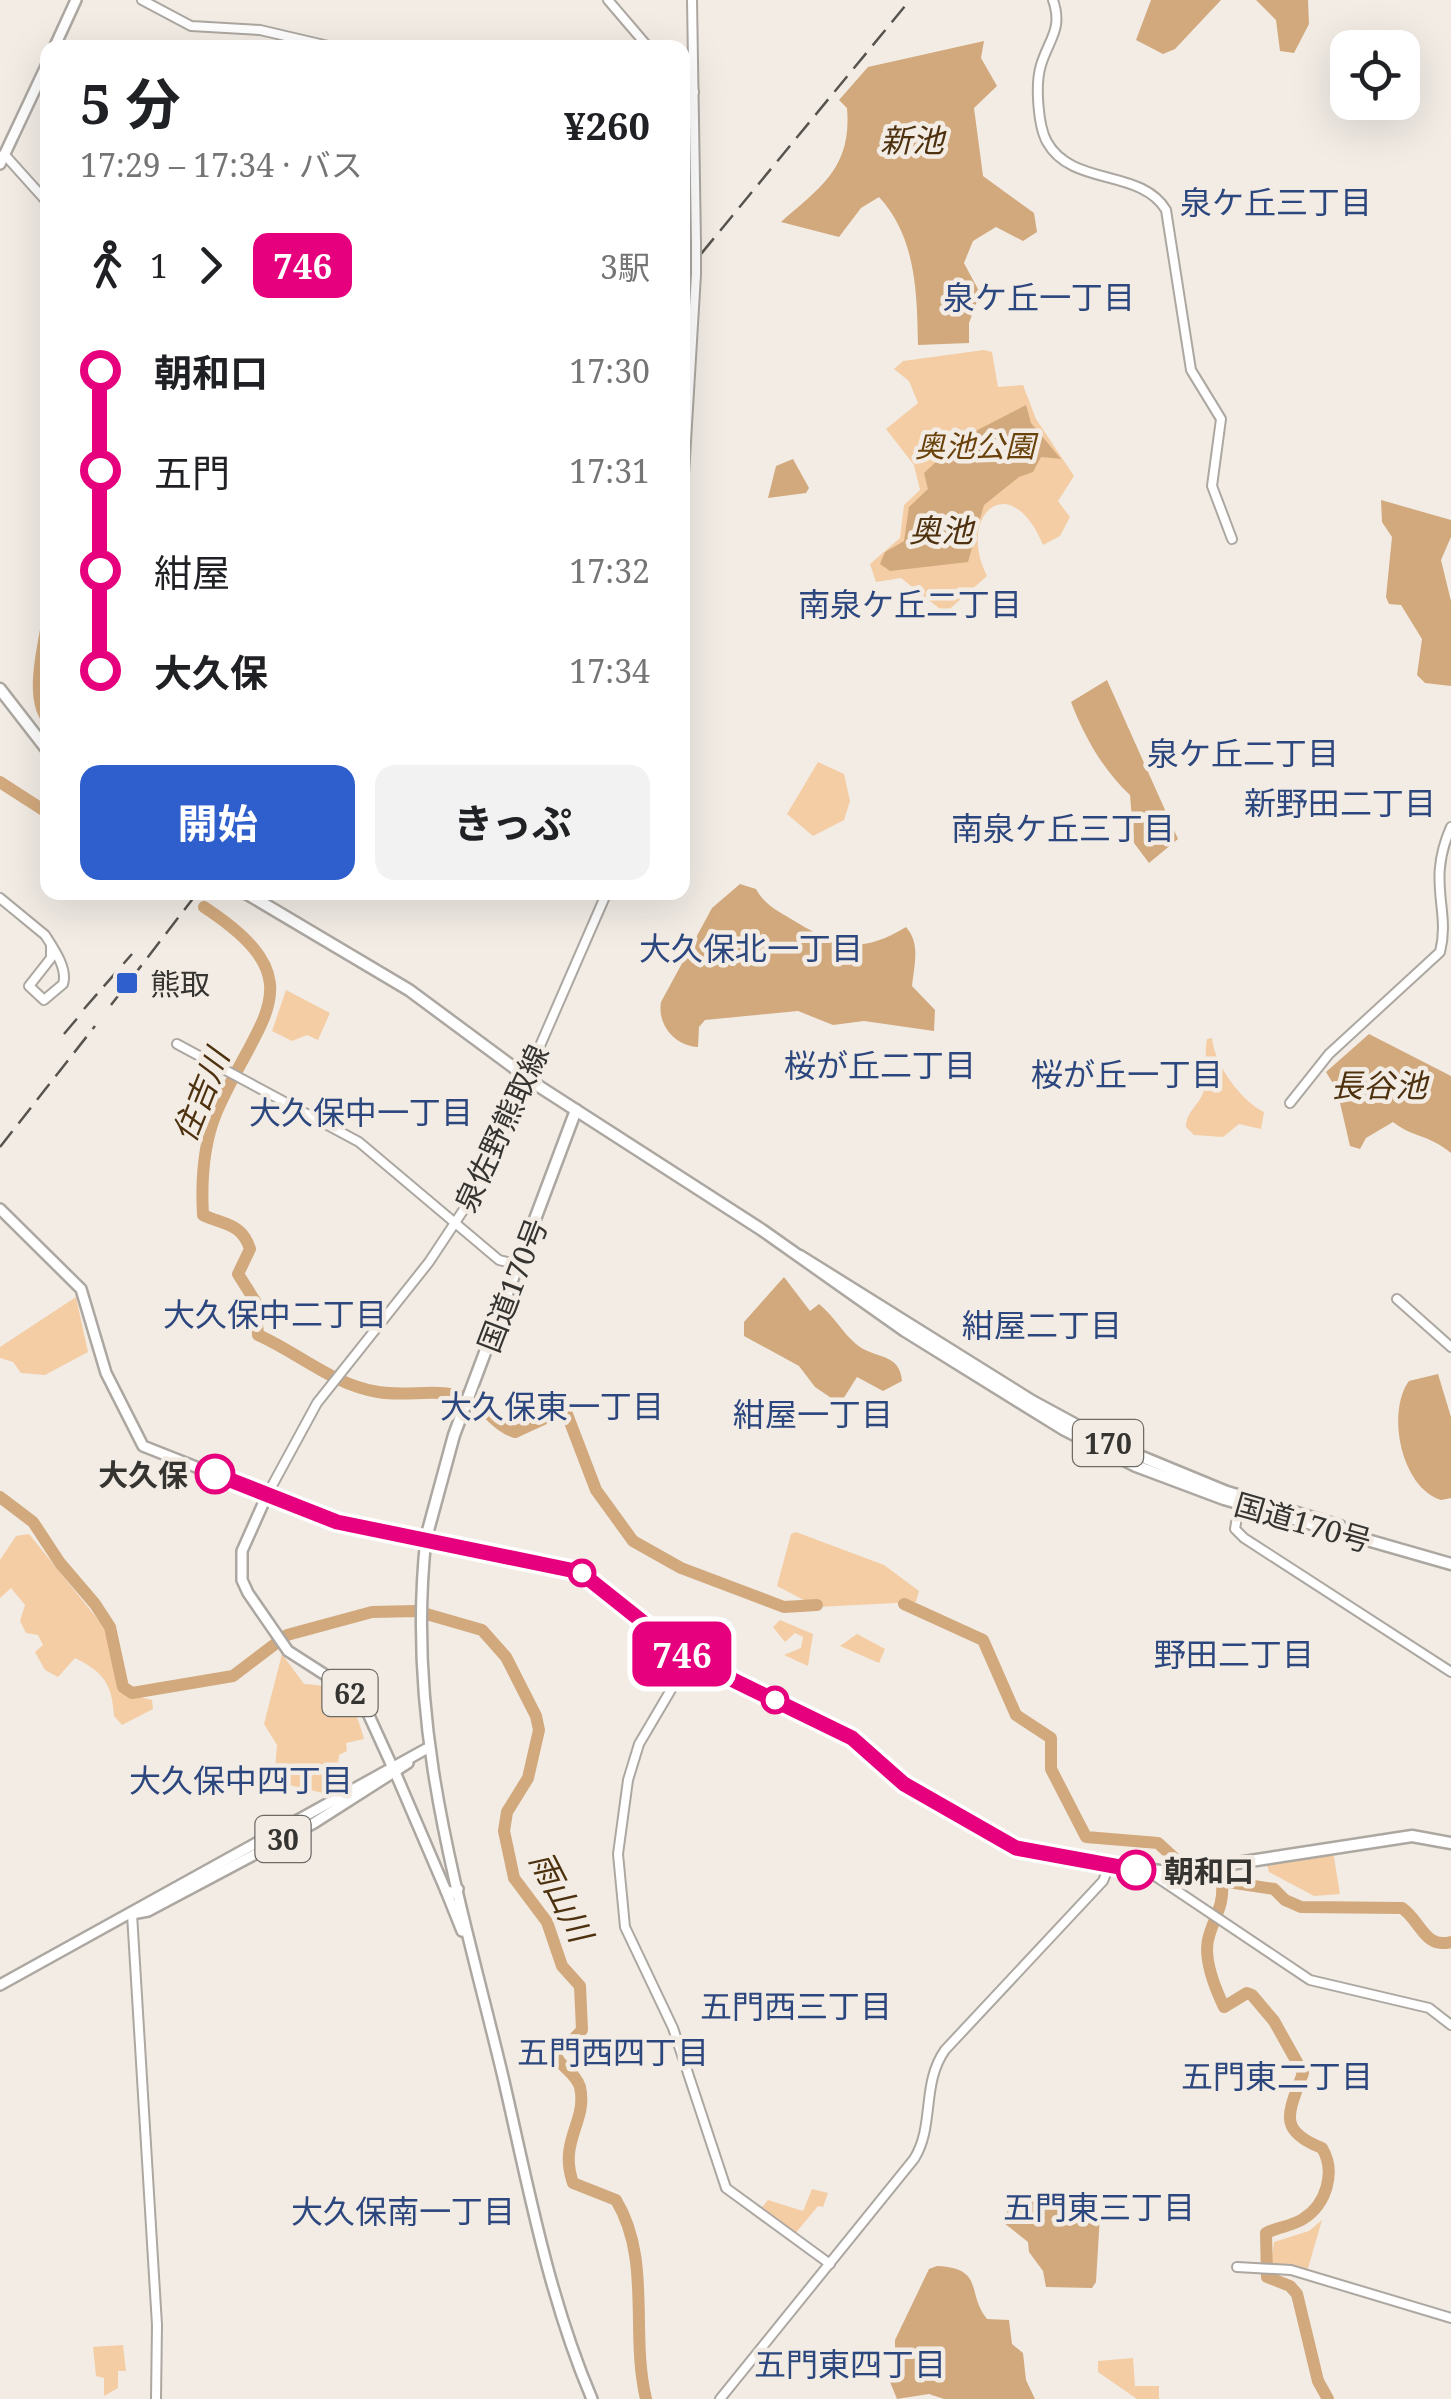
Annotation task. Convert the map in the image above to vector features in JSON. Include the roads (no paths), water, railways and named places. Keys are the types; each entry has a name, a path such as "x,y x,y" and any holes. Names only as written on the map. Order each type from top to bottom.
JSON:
{"highway":[{"path":"0,689 40,740"},
{"name":"国道170号","path":"257,900 409,990 576,1110 1024,1407 1136,1466 1239,1504 1451,1561"},
{"name":"国道170号","path":"426,1538 465,1406 576,1110"},
{"name":"国道170号","path":"799,1256 810,1258 1032,1402 1113,1445 1227,1492 1451,1561"},
{"path":"426,1538 580,1572 681,1654 852,1738 904,1784 1016,1848 1109,1866 1172,1873 1412,1836 1451,1843"}],"main road":[{"path":"58,40 76,0"},
{"path":"2,159 40,79"},
{"path":"0,1208 81,1289 106,1373 143,1446 337,1522 426,1538"},
{"name":"62","path":"267,1495 242,1551 240,1569 248,1593 278,1638 356,1698 373,1720 474,1962"},
{"name":"62","path":"426,1538 420,1622 426,1749 556,2300 592,2399"},
{"name":"30","path":"0,1984 314,1823 426,1749"},
{"path":"446,1891 455,1893 458,1888"}],"street":[{"path":"142,0 190,26 260,30 303,40"},
{"path":"608,0 642,40"},
{"path":"690,374 696,274 692,0"},
{"path":"1053,0 1060,22 1038,78 1044,137 1071,167 1142,190 1166,210 1191,370 1221,419 1212,486 1232,540"},
{"path":"690,89 694,92"},
{"path":"2,159 40,195"},
{"path":"1290,1103 1329,1054 1440,952 1444,932 1438,868 1451,827"},
{"path":"0,898 36,926 51,946 65,975 62,984 44,1000 29,986 51,958 51,946"},
{"name":"泉佐野熊取線","path":"267,1495 332,1382 456,1224 528,1076 603,900"},
{"path":"177,1044 358,1142 499,1260 519,1264"},
{"path":"1397,1299 1451,1348"},
{"path":"1239,1504 1235,1529 1244,1538 1451,1672"},
{"path":"681,1654 672,1688 639,1744 628,1780 618,1854 625,1927 673,2028 726,2188 830,2264"},
{"path":"720,2399 919,2152 937,2062 1103,1881 1109,1866"},
{"path":"1150,1872 1310,1980 1429,2008 1451,2025"},
{"path":"132,1914 157,2325 156,2399"},
{"path":"1237,2267 1291,2270 1451,2318"}],"water":[{"path":"1151,0 1221,0 1175,49 1163,54 1136,40"},
{"path":"1256,0 1308,0 1309,24 1294,53 1280,51 1276,20"},
{"name":"新池","path":"984,41 981,58 997,86 974,108 983,176 1034,213 1037,232 1023,241 996,227 973,241 964,263 980,293 969,323 969,343 918,345 915,285 907,247 901,230 879,197 861,208 839,237 781,222 821,186 839,161 845,146 847,108 839,100 868,67"},
{"name":"奥池","path":"1026,405 1031,423 1061,459 1041,457 1033,472 1019,477 984,505 968,562 890,571 880,564 885,552 904,541 909,507 928,489 924,473 962,438"},
{"path":"793,459 809,488 806,493 768,498 776,466"},
{"path":"1381,500 1451,520 1451,537 1441,560 1451,601 1451,686 1425,683 1417,675 1422,639 1401,605 1389,604 1386,597 1392,537 1382,522"},
{"path":"40,629 40,718 33,690"},
{"path":"1107,680 1178,839 1149,863 1134,843 1130,795 1095,752 1071,702"},
{"path":"740,884 756,889 776,910 835,941 874,942 906,927 915,948 912,986 935,1010 934,1031 864,1021 833,1025 798,1011 705,1020 699,1027 698,1047 676,1039 665,1027 661,1002 712,908"},
{"name":"長谷池","path":"1369,1034 1451,1076 1451,1153 1393,1122 1366,1138 1360,1149 1350,1146 1337,1090 1326,1072"},
{"path":"784,1277 810,1311 819,1304 856,1344 896,1365 902,1381 883,1391 857,1377 840,1404 815,1387 799,1366 744,1336 744,1322"},
{"path":"1438,1374 1451,1417 1451,1498 1441,1500 1416,1481 1401,1448 1398,1429 1402,1395 1409,1381"},
{"path":"1038,2200 1085,2202 1100,2215 1096,2282 1092,2288 1046,2287 1043,2271 1029,2252 1028,2242 1004,2223 1008,2208"},
{"path":"937,2266 962,2271 968,2277 987,2319 1009,2320 1012,2344 1023,2353 1026,2380 1035,2399 944,2399 929,2394 897,2399 888,2377 895,2373 895,2340 929,2269"}],"waterway":[{"path":"0,782 40,808"},
{"name":"住吉川","path":"204,907 239,933 260,957 269,979 269,1001 261,1024 212,1124 202,1189 203,1215 237,1229 247,1240 250,1249 238,1274 255,1301 258,1335 361,1388 464,1397 515,1432 565,1409 596,1490 633,1541 681,1568 784,1607 817,1605"},
{"name":"雨山川","path":"0,1497 33,1522 60,1563 95,1604 110,1627 123,1687 132,1693 233,1676 287,1635 372,1612 416,1611 482,1630 506,1657 536,1716 539,1730 528,1778 507,1812 504,1831 514,1878 547,1922 562,1966 580,1986 582,2030 567,2046 554,2047 558,2059 580,2087 580,2111 569,2168 573,2183 616,2200 627,2223 637,2272 646,2399"},
{"name":"住吉川","path":"904,1604 983,1640 1016,1715 1051,1738 1051,1769 1086,1837 1158,1843 1195,1877 1274,1889 1285,1900 1301,1907 1402,1908 1429,1938 1451,1942"},
{"path":"1222,1883 1220,1904 1207,1944 1213,1982 1224,2007 1247,1993 1274,2021 1303,2073 1291,2109 1292,2127 1322,2148 1326,2157 1327,2186 1318,2205 1299,2221 1266,2233 1267,2277 1290,2286 1297,2294 1318,2381 1328,2399"}],"railway":[{"path":"690,267 910,0"},
{"path":"111,1005 192,900"},
{"path":"84,1009 132,954"},
{"path":"64,1034 80,1015"},
{"path":"0,1147 95,1026"}],"place":[{"name":"熊取","path":"127,983"},
{"name":"大久保","path":"215,1474"},
{"name":"朝和口","path":"1136,1870"}],"district":[{"name":"泉ケ丘三丁目","path":"1276,201"},
{"name":"泉ケ丘一丁目","path":"1039,296"},
{"name":"南泉ケ丘二丁目","path":"910,603"},
{"name":"泉ケ丘二丁目","path":"1243,752"},
{"name":"新野田二丁目","path":"1340,802"},
{"name":"南泉ケ丘三丁目","path":"1063,827"},
{"name":"大久保北一丁目","path":"751,947"},
{"name":"桜が丘二丁目","path":"880,1064"},
{"name":"桜が丘一丁目","path":"1127,1073"},
{"name":"大久保中一丁目","path":"361,1111"},
{"name":"大久保中二丁目","path":"275,1313"},
{"name":"紺屋二丁目","path":"1042,1324"},
{"name":"大久保東一丁目","path":"552,1405"},
{"name":"紺屋一丁目","path":"813,1413"},
{"name":"野田二丁目","path":"1234,1653"},
{"name":"大久保中四丁目","path":"241,1779"},
{"name":"五門西三丁目","path":"796,2005"},
{"name":"五門西四丁目","path":"613,2051"},
{"name":"五門東二丁目","path":"1277,2075"},
{"name":"五門東三丁目","path":"1099,2206"},
{"name":"大久保南一丁目","path":"403,2210"},
{"name":"五門東四丁目","path":"850,2363"}],"park label":[{"name":"奥池公園","path":"975,445"}]}
